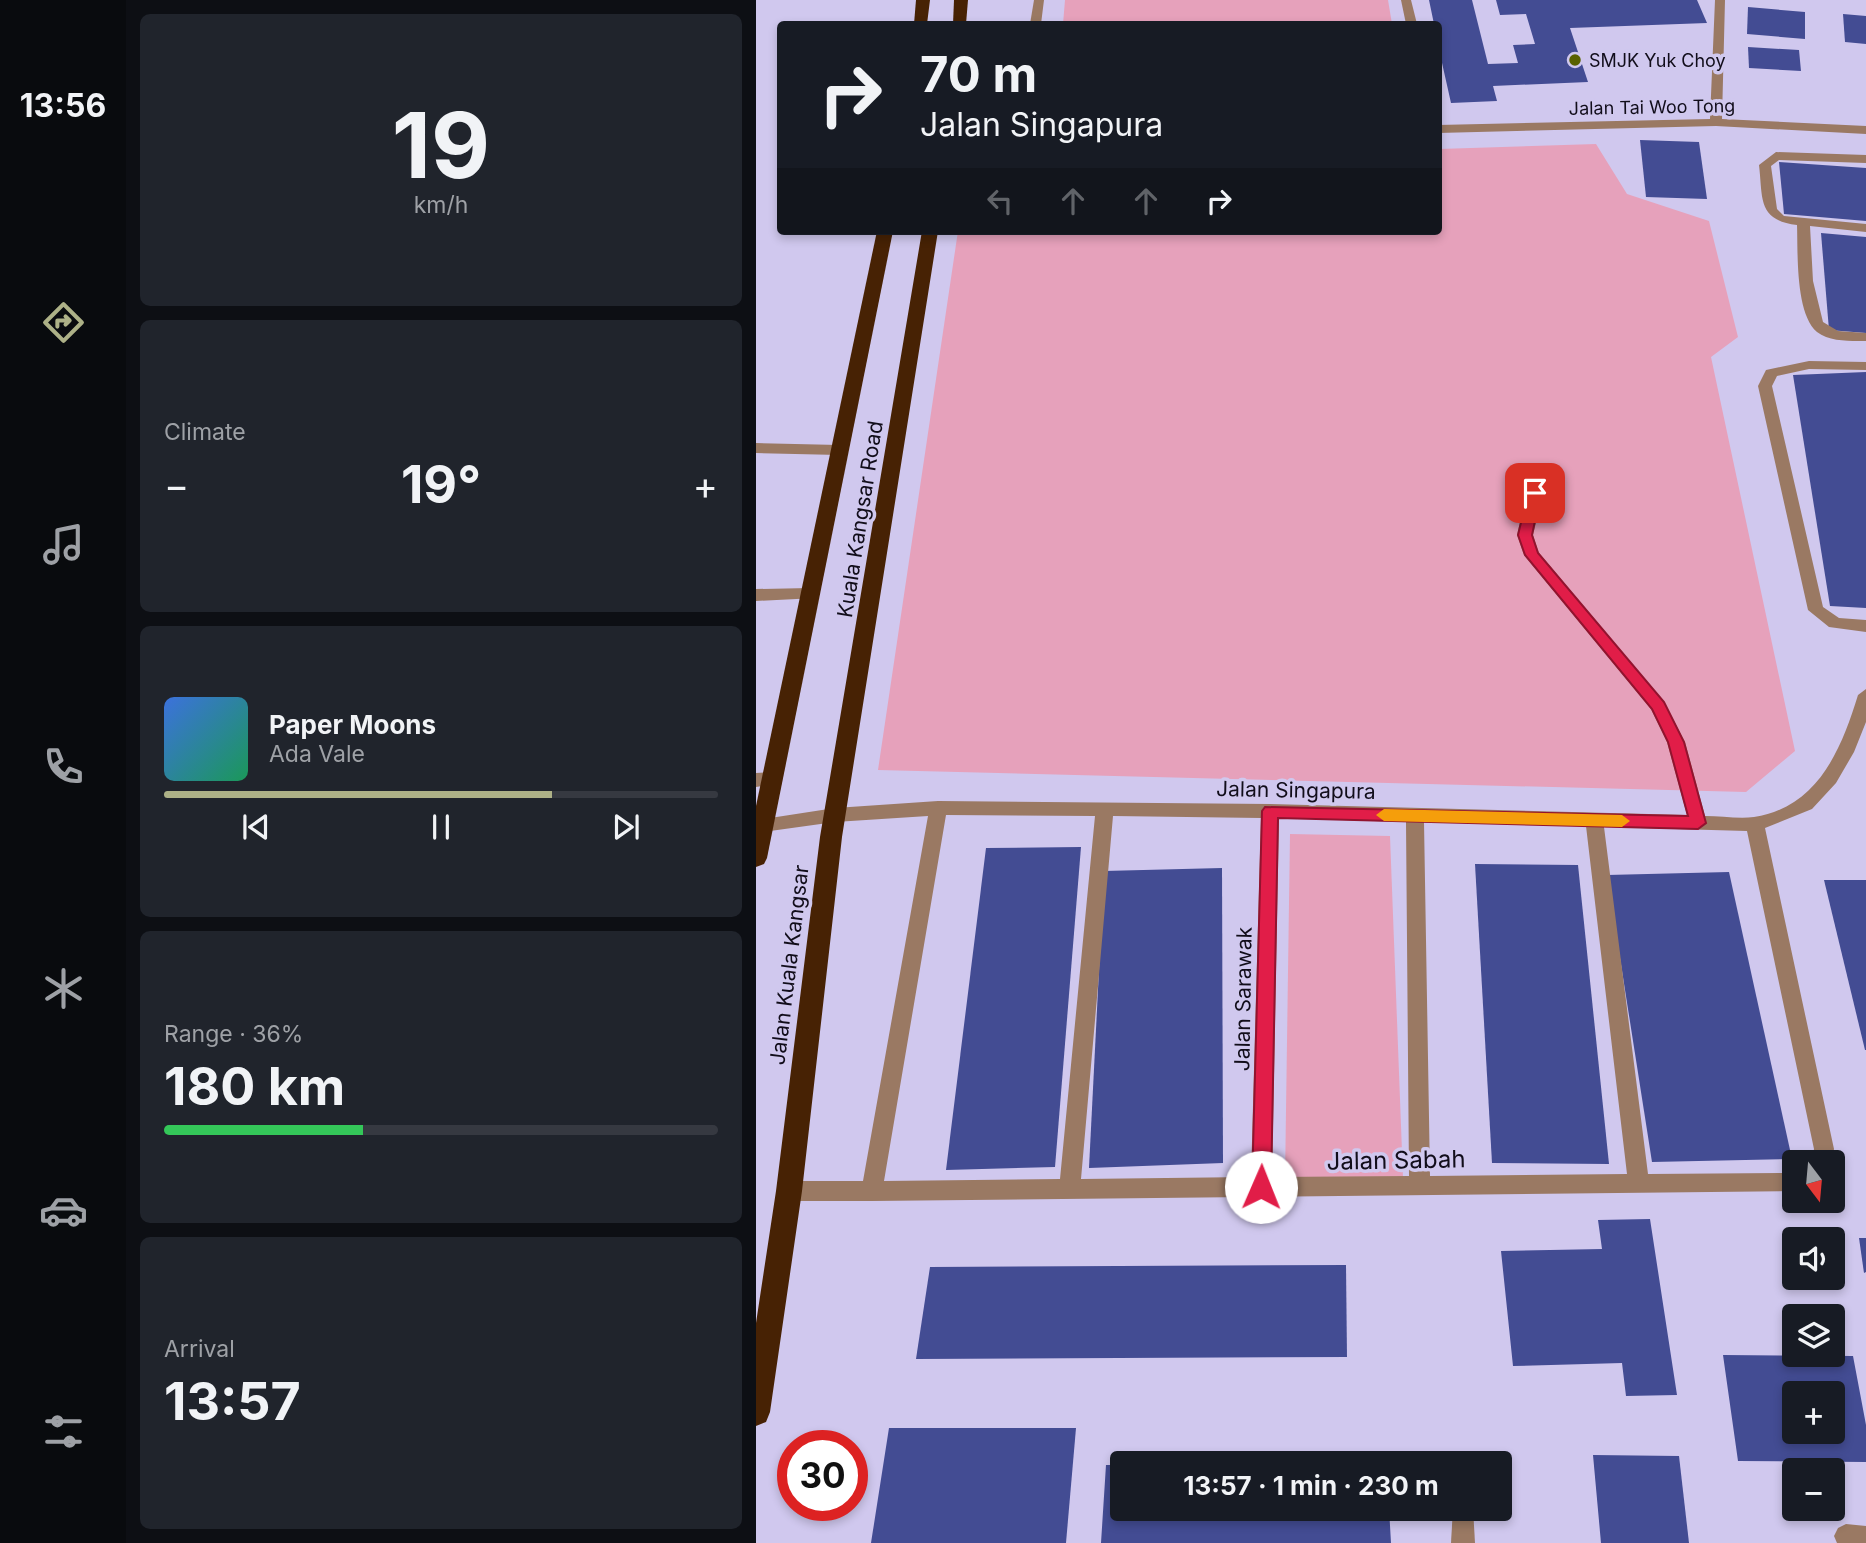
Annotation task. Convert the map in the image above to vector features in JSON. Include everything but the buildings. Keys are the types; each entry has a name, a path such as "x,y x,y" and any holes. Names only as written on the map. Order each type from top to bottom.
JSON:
{"highway":[{"path":"922,21 923,0"},
{"path":"960,21 961,0"},
{"name":"Kuala Kangsar Road","path":"764,779 810,594 884,235"},
{"name":"Kuala Kangsar Road","path":"835,815 929,235"},
{"path":"756,858 763,825 764,779"},
{"name":"Jalan Kuala Kangsar","path":"756,1412 789,1191 835,815"}],"street":[{"path":"1036,21 1039,0"},
{"path":"1406,0 1411,21"},
{"path":"1716,122 1720,0"},
{"name":"Jalan Tai Woo Tong","path":"1442,129 1716,122 1866,130"},
{"path":"1866,159 1776,156 1765,165 1771,210 1780,219 1804,224 1866,228"},
{"path":"1804,224 1811,315 1821,329 1842,337 1866,337"},
{"path":"1866,366 1808,365 1772,373 1765,386 1816,610 1835,623 1866,626"},
{"path":"756,449 839,450"},
{"path":"1535,493 1525,535 1532,555 1658,706 1676,742 1698,823"},
{"path":"756,595 810,594"},
{"path":"1824,1150 1755,824 1810,802 1835,770 1854,736 1866,695"},
{"path":"872,1191 938,807"},
{"name":"Jalan Singapura","path":"763,825 835,815 938,807 1270,811 1755,824"},
{"path":"1070,1189 1105,809"},
{"name":"Jalan Sarawak","path":"1261,1187 1270,811"},
{"path":"1415,816 1420,1186"},
{"path":"1594,820 1639,1184"},
{"name":"Jalan Sabah","path":"789,1191 1782,1182"},
{"path":"1463,1521 1463,1543"}],"shaded area":[{"path":"1065,0 1388,0 1392,21 1063,21"},
{"path":"1596,144 1627,194 1709,221 1738,337 1711,357 1795,751 1746,792 878,770 957,235 1442,235 1442,149"},
{"path":"1290,834 1390,836 1403,1178 1285,1180"}],"slow traffic":[{"path":"1384,815 1622,821"}],"place":[{"name":"SMJK Yuk Choy","path":"1575,60"}],"route":[{"path":"1261,1187 1270,811 1698,823 1676,742 1658,706 1648,691 1538,565 1527,545 1525,535 1535,493"}]}
